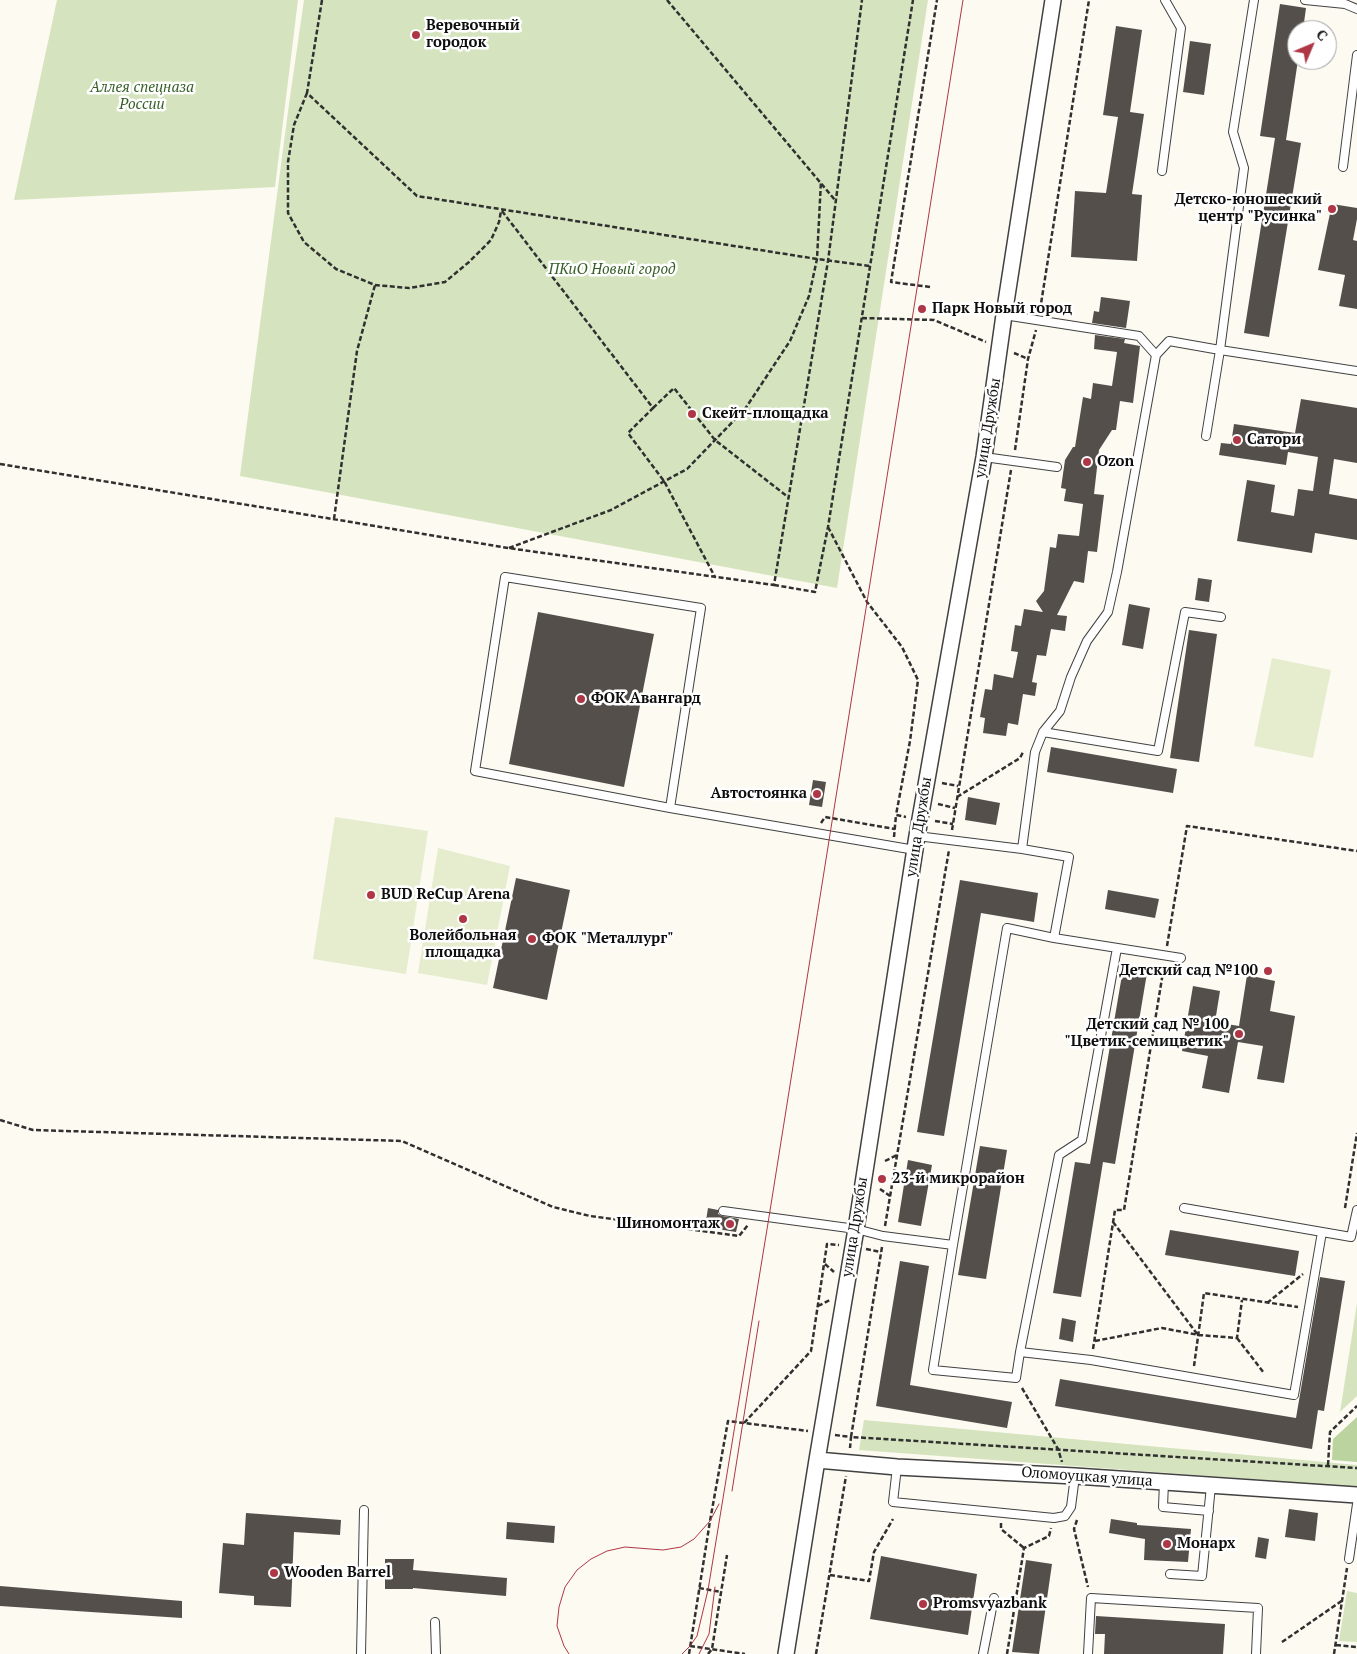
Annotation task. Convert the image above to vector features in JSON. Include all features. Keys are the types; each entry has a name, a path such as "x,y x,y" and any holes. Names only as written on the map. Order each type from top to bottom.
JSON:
{"street":[{"name":"улица Дружбы","path":"786,1654 856,1229 916,843 984,457 1053,0"},
{"name":"Оломоуцкая улица","path":"817,1460 897,1467 1070,1472 1211,1486 1357,1495"}],"lane":[{"path":"1162,171 1181,28 1166,0"},
{"path":"1206,436 1220,350 1244,168 1233,132 1254,0"},
{"path":"1305,0 1345,4 1357,9"},
{"path":"1343,167 1357,55"},
{"path":"1004,315 1140,336 1156,355"},
{"path":"1022,849 1035,752 1042,732 1060,711 1071,676 1087,641 1108,612 1118,572 1156,355 1169,342 1357,371"},
{"path":"984,457 1057,467"},
{"path":"670,808 701,608 505,577 475,771 670,808 892,846 950,840 1069,857 1054,938"},
{"path":"1042,732 1158,751 1184,612 1221,617"},
{"path":"1117,948 1082,1140 1059,1155 1016,1378 933,1370 1007,928 1054,938 1181,958"},
{"path":"1184,1208 1351,1237 1357,1210"},
{"path":"723,1211 856,1229 883,1236 953,1245"},
{"path":"1020,1352 1091,1360 1294,1395 1322,1232"},
{"path":"897,1467 893,1502 1054,1518 1065,1516 1071,1507 1070,1472"},
{"path":"1164,1482 1163,1507 1209,1511"},
{"path":"1170,1574 1202,1576 1211,1486"},
{"path":"1349,1559 1357,1504"},
{"path":"361,1654 364,1510"},
{"path":"983,1654 994,1598"},
{"path":"1088,1654 1091,1598 1258,1608 1256,1654"},
{"path":"435,1622 436,1654"}],"path":[{"path":"322,0 307,94 294,125 288,162 288,213 304,242 336,269 374,285 409,288 445,282 469,262 490,240 499,222 501,210"},
{"path":"667,0 836,201"},
{"path":"774,585 828,261 862,0"},
{"path":"0,464 508,548 815,592 828,527 912,0"},
{"path":"930,287 891,282 937,0"},
{"path":"850,1455 851,1437 883,1236 953,824 1028,359 1038,320 1089,0"},
{"path":"307,94 417,196 870,266"},
{"path":"508,548 611,510 687,469 746,408 790,341 809,296 817,259 821,181"},
{"path":"501,210 653,408"},
{"path":"334,519 357,351 374,285"},
{"path":"862,318 934,320 992,344"},
{"path":"1008,350 1028,359"},
{"path":"715,577 664,481 628,433 674,388 715,440 788,497"},
{"path":"828,527 867,602 902,646 918,680 910,741 892,846"},
{"path":"914,712 920,714"},
{"path":"910,741 916,742"},
{"path":"942,783 958,786"},
{"path":"938,804 955,808"},
{"path":"896,815 914,818"},
{"path":"928,820 953,824"},
{"path":"0,1120 33,1130 402,1141 553,1207 590,1216 739,1236 754,1216"},
{"path":"885,1161 897,1155"},
{"path":"880,1189 890,1196"},
{"path":"1091,1360 1115,1210 1124,1210"},
{"path":"1113,1222 1198,1335"},
{"path":"744,1423 811,1351 827,1244 844,1246"},
{"path":"858,1248 881,1252"},
{"path":"824,1263 835,1273"},
{"path":"1192,1378 1204,1293 1309,1309"},
{"path":"818,1306 830,1299"},
{"path":"1242,1300 1237,1338 1264,1373"},
{"path":"1094,1341 1162,1328 1198,1335 1237,1338"},
{"path":"1016,1378 1070,1472"},
{"path":"1328,1466 1330,1432 1357,1406"},
{"path":"689,1654 728,1421 812,1432"},
{"path":"829,1434 851,1437 1357,1468"},
{"path":"816,1654 847,1471"},
{"path":"1071,1507 1078,1512 1074,1529 1091,1598"},
{"path":"1024,1548 1049,1536 1054,1518"},
{"path":"830,1575 869,1581 874,1552 894,1519"},
{"path":"1001,1529 1024,1548"},
{"path":"1007,1654 1024,1548"},
{"path":"708,1654 712,1650 727,1555"},
{"path":"1334,1654 1349,1559"},
{"path":"699,1588 721,1592"},
{"path":"1282,1642 1342,1600"},
{"path":"1336,1645 1357,1647"},
{"path":"690,1646 745,1654"}],"green space":[{"name":"Аллея спецназа России","path":"57,0 298,0 275,187 14,200"},
{"name":"ПКиО Новый город","path":"304,0 928,0 837,588 240,476"},
{"path":"1272,658 1331,670 1313,758 1254,746"},
{"name":"BUD ReCup Arena","path":"335,817 428,831 406,974 313,959"},
{"name":"Волейбольная площадка","path":"438,848 510,866 487,985 418,973"},
{"path":"1357,1303 1357,1396 1340,1412"},
{"path":"1357,1417 1357,1462 1332,1460 1333,1439"},
{"path":"864,1420 1357,1465 1357,1487 859,1450"},
{"path":"1347,1591 1357,1593 1357,1642 1339,1641"}],"building":[{"path":"1280,4 1306,8 1304,20 1287,20 1287,70 1296,70 1286,140 1301,143 1269,337 1244,333 1275,138 1260,136"},
{"path":"1116,26 1142,30 1130,112 1144,114 1132,194 1142,195 1137,261 1071,257 1075,191 1106,193 1118,117 1103,115"},
{"path":"1190,41 1211,44 1204,95 1183,92"},
{"path":"1332,204 1357,208 1353,240 1357,241 1357,309 1339,306 1345,275 1318,270"},
{"path":"1101,297 1130,301 1126,328 1092,323 1094,311 1099,312"},
{"path":"1095,335 1125,339 1124,343 1140,346 1133,403 1120,401 1116,430 1112,430 1099,450 1094,494 1104,495 1097,552 1088,551 1084,583 1074,581 1057,615 1067,616 1065,631 1051,629 1046,656 1037,655 1032,682 1037,683 1035,696 1023,694 1018,725 1008,723 1006,736 983,733 985,718 980,717 985,689 992,690 994,674 1013,678 1018,652 1011,651 1015,625 1021,626 1024,609 1043,612 1036,601 1044,591 1050,547 1056,548 1058,534 1079,536 1083,504 1064,501 1066,489 1061,488 1065,460 1073,447 1075,447 1083,397 1091,399 1093,383 1112,386 1117,352 1094,349"},
{"path":"1301,399 1357,408 1357,463 1334,459 1329,494 1357,499 1357,540 1315,533 1312,553 1237,541 1247,480 1275,485 1271,512 1294,516 1298,489 1313,491 1318,457 1288,452 1286,465 1219,455 1221,443 1231,444 1234,424 1295,433"},
{"path":"1198,578 1212,580 1209,602 1195,600"},
{"path":"1129,604 1150,608 1143,649 1122,645"},
{"name":"ФОК Авангард","path":"538,612 654,634 624,787 509,764"},
{"path":"1189,630 1217,634 1199,762 1170,758"},
{"path":"1051,747 1177,769 1173,793 1047,772"},
{"name":"Автостоянка","path":"813,780 826,782 822,807 809,805"},
{"path":"968,797 1000,803 996,825 965,820"},
{"name":"ФОК \"Металлург\"","path":"516,878 570,890 547,1000 493,988"},
{"path":"960,880 1038,893 1034,922 981,913 944,1136 917,1132"},
{"path":"1108,890 1159,899 1155,918 1105,909"},
{"path":"1123,969 1147,973 1115,1164 1103,1162 1081,1297 1053,1293 1075,1162 1090,1164"},
{"name":"Детский сад № 100 \"Цветик-семицветик\"","path":"1247,975 1275,981 1270,1011 1295,1016 1284,1083 1257,1079 1263,1046 1238,1042 1229,1093 1202,1088 1208,1056 1182,1051 1193,986 1220,991 1215,1022 1239,1026"},
{"path":"980,1146 1007,1150 986,1279 958,1275"},
{"path":"908,1160 932,1165 921,1226 898,1222"},
{"path":"708,1208 718,1210 718,1214 722,1216 739,1219 736,1232 705,1227"},
{"path":"1170,1230 1299,1251 1295,1276 1165,1255"},
{"path":"900,1261 929,1266 910,1385 1012,1402 1007,1428 876,1406"},
{"path":"1320,1277 1345,1281 1324,1411 1318,1410 1312,1449 1055,1406 1060,1379 1296,1418"},
{"path":"1062,1318 1076,1321 1073,1342 1059,1339"},
{"path":"1289,1509 1318,1513 1315,1541 1285,1537"},
{"path":"246,1513 341,1520 340,1535 294,1532 291,1607 254,1605 254,1596 219,1593 223,1543 244,1545"},
{"name":"Монарх","path":"1111,1519 1137,1523 1137,1525 1191,1529 1188,1562 1144,1560 1145,1539 1109,1533"},
{"path":"507,1522 555,1526 554,1543 506,1539"},
{"path":"1258,1537 1269,1539 1266,1559 1255,1557"},
{"name":"Promsvyazbank","path":"881,1556 977,1574 968,1635 870,1619"},
{"path":"385,1559 414,1559 413,1570 507,1578 506,1596 413,1588 385,1589"},
{"path":"1026,1560 1052,1564 1039,1654 1012,1652"},
{"path":"0,1586 182,1601 182,1618 0,1606"},
{"path":"1096,1616 1225,1624 1223,1654 1104,1654 1105,1634 1095,1634"}],"tram line":[{"path":"682,1654 697,1636 708,1590 963,0"},
{"path":"732,1491 759,1321"},
{"path":"569,1654 557,1626 559,1607 565,1587 577,1570 591,1559 607,1551 625,1547 663,1550 681,1547 694,1539 710,1521 719,1504"},
{"path":"699,1654 709,1634 715,1587"}],"place":[{"name":"Веревочный городок","path":"416,35"},
{"name":"Детско-юношеский центр \"Русинка\"","path":"1332,209"},
{"name":"Парк Новый город","path":"922,309"},
{"name":"Скейт-площадка","path":"692,414"},
{"name":"Сатори","path":"1237,440"},
{"name":"Ozon","path":"1087,462"},
{"name":"ФОК Авангард","path":"581,699"},
{"name":"Автостоянка","path":"817,794"},
{"name":"BUD ReCup Arena","path":"371,895"},
{"name":"Волейбольная площадка","path":"463,919"},
{"name":"ФОК \"Металлург\"","path":"532,939"},
{"name":"Детский сад №100","path":"1268,971"},
{"name":"Детский сад № 100 \"Цветик-семицветик\"","path":"1239,1034"},
{"name":"23-й микрорайон","path":"882,1179"},
{"name":"Шиномонтаж","path":"730,1224"},
{"name":"Монарх","path":"1167,1544"},
{"name":"Wooden Barrel","path":"274,1573"},
{"name":"Promsvyazbank","path":"923,1604"}]}
